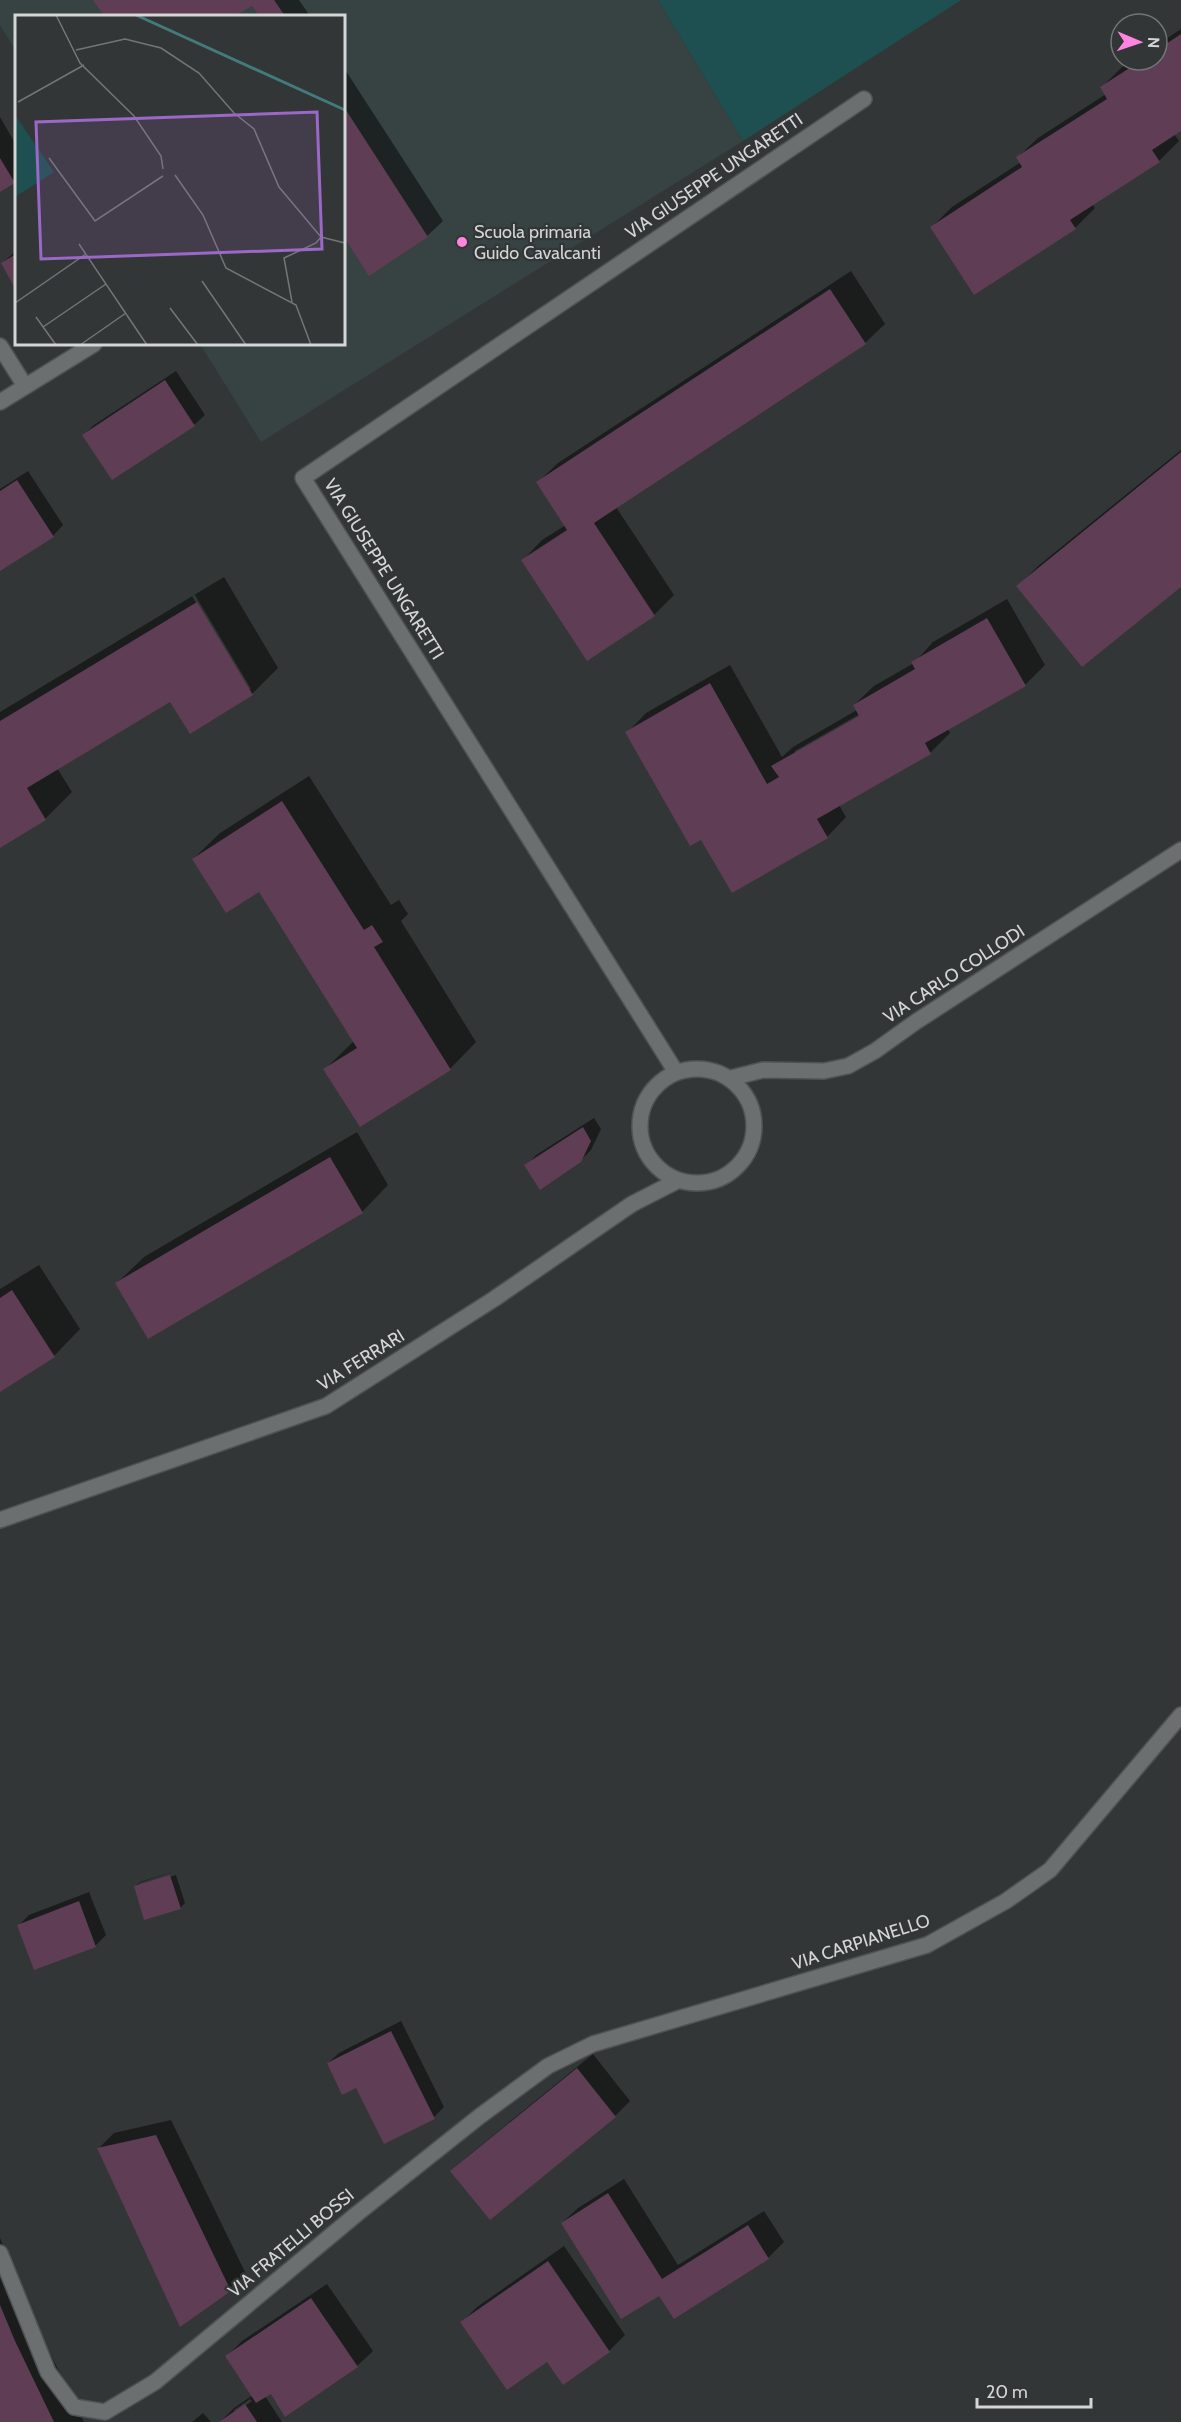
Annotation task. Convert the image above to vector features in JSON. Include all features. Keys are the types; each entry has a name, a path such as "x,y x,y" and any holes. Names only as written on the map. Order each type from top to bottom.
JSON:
{"street":[{"name":"VIA GIUSEPPE UNGARETTI","path":"676,1072 303,478 864,99"},
{"path":"0,402 92,345"},
{"path":"0,346 25,386"},
{"name":"VIA CARLO COLLODI","path":"731,1078 763,1070 824,1071 848,1066 875,1051 917,1021 1181,850"},
{"path":"693,1068 708,1069 731,1078 749,1100 754,1119 753,1139 746,1157 733,1172 716,1181 696,1184 677,1180 660,1171 646,1155 640,1136 640,1116 647,1098 659,1082 676,1072 693,1068"},
{"name":"VIA FERRARI","path":"0,1520 326,1406 494,1299 632,1204 677,1180"},
{"name":"VIA CARPIANELLO","path":"684,2018 927,1945 1006,1901 1050,1870 1181,1715"},
{"name":"VIA FRATELLI BOSSI","path":"0,2253 48,2372 74,2408 105,2412 155,2382 358,2213 480,2116 548,2066 593,2044 684,2018"}],"shaded area":[{"name":"Scuola primaria Guido Cavalcanti","path":"0,0 658,0 743,141 261,442 201,345 345,345 345,15 15,15 15,49 0,25"},
{"path":"658,0 961,0 743,141"}],"building":[{"path":"93,0 274,0 284,15 258,15 252,6 237,15 103,15"},
{"path":"1181,34 1181,131 1152,150 1160,162 1070,220 1076,229 974,295 930,227 1022,167 1016,157 1107,99 1100,87 1123,72 1169,72 1169,42"},
{"path":"345,109 428,237 369,276 345,239"},
{"path":"0,158 15,183 0,192"},
{"path":"15,255 15,288 1,263"},
{"path":"830,289 866,344 594,523 655,616 587,661 521,560 567,530 536,482"},
{"path":"165,380 195,426 112,480 82,435"},
{"path":"1181,452 1181,587 1082,667 1016,586"},
{"path":"17,480 54,537 0,571 0,491"},
{"path":"197,602 253,695 190,734 170,702 27,788 46,820 0,848 0,721"},
{"path":"987,618 1026,686 925,743 931,754 817,819 828,838 732,893 701,840 690,846 625,732 710,683 767,784 779,777 771,766 859,716 853,705 915,669 911,662"},
{"path":"282,801 364,930 372,925 383,942 374,947 451,1070 360,1127 323,1069 357,1048 259,892 226,913 192,859"},
{"path":"583,1127 591,1141 581,1162 540,1190 524,1165"},
{"path":"330,1157 363,1213 148,1339 115,1283"},
{"path":"12,1290 55,1357 0,1392 0,1298"},
{"path":"170,1875 181,1909 144,1920 134,1886"},
{"path":"79,1901 96,1947 34,1970 17,1925"},
{"path":"391,2031 435,2119 384,2144 356,2088 342,2095 327,2063"},
{"path":"577,2068 616,2117 490,2220 450,2171"},
{"path":"156,2135 231,2291 180,2327 97,2148"},
{"path":"608,2193 662,2279 748,2225 769,2259 674,2319 659,2296 621,2319 561,2223"},
{"path":"548,2261 610,2352 563,2385 547,2362 507,2390 460,2322"},
{"path":"311,2298 358,2367 285,2417 271,2394 256,2403 225,2356"},
{"path":"0,2305 15,2341 54,2422 0,2422"},
{"path":"245,2404 257,2422 219,2422"}],"place":[{"name":"Scuola primaria Guido Cavalcanti","path":"462,242"}]}
